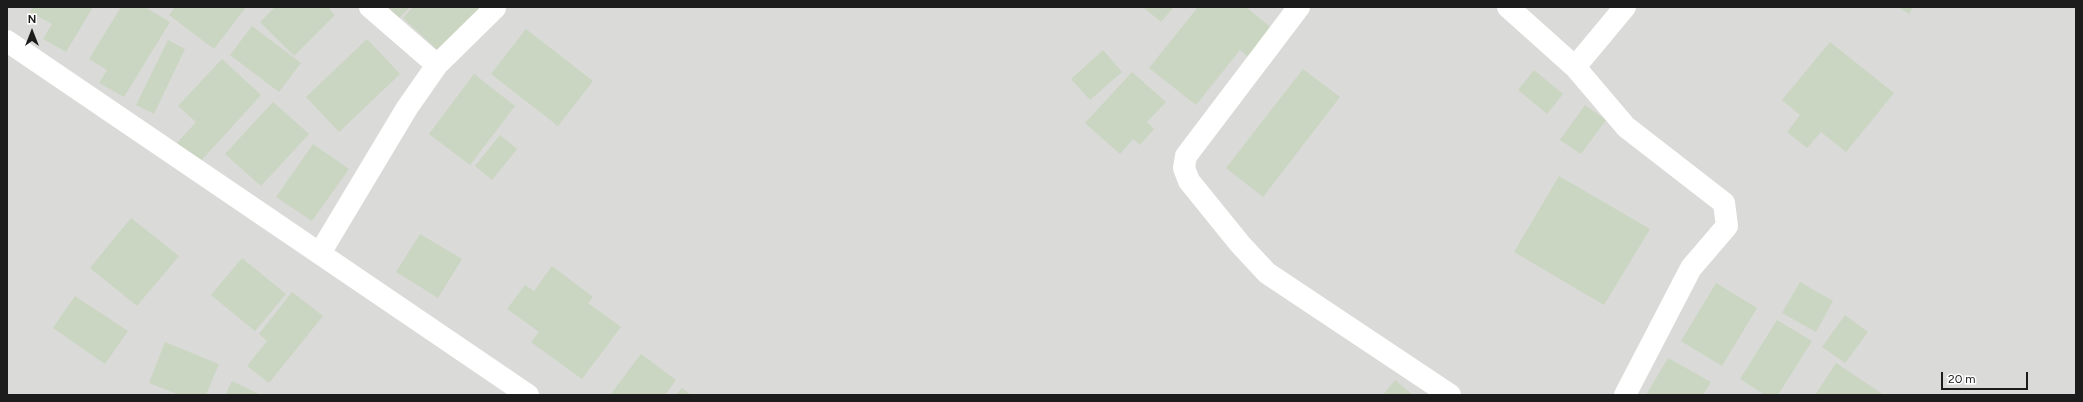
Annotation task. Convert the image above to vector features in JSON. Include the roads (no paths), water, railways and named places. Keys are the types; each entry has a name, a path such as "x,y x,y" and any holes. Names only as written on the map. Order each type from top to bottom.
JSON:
{"street":[{"path":"370,7 437,65"},
{"path":"1299,7 1186,156 1184,168 1189,181 1240,244 1267,273 1450,395"},
{"path":"1508,7 1575,67 1626,127 1724,203 1727,226 1691,268 1625,395"},
{"path":"1575,67 1625,7"},
{"path":"320,252 407,108 437,65 495,8"},
{"path":"7,41 320,252 528,395"}]}
